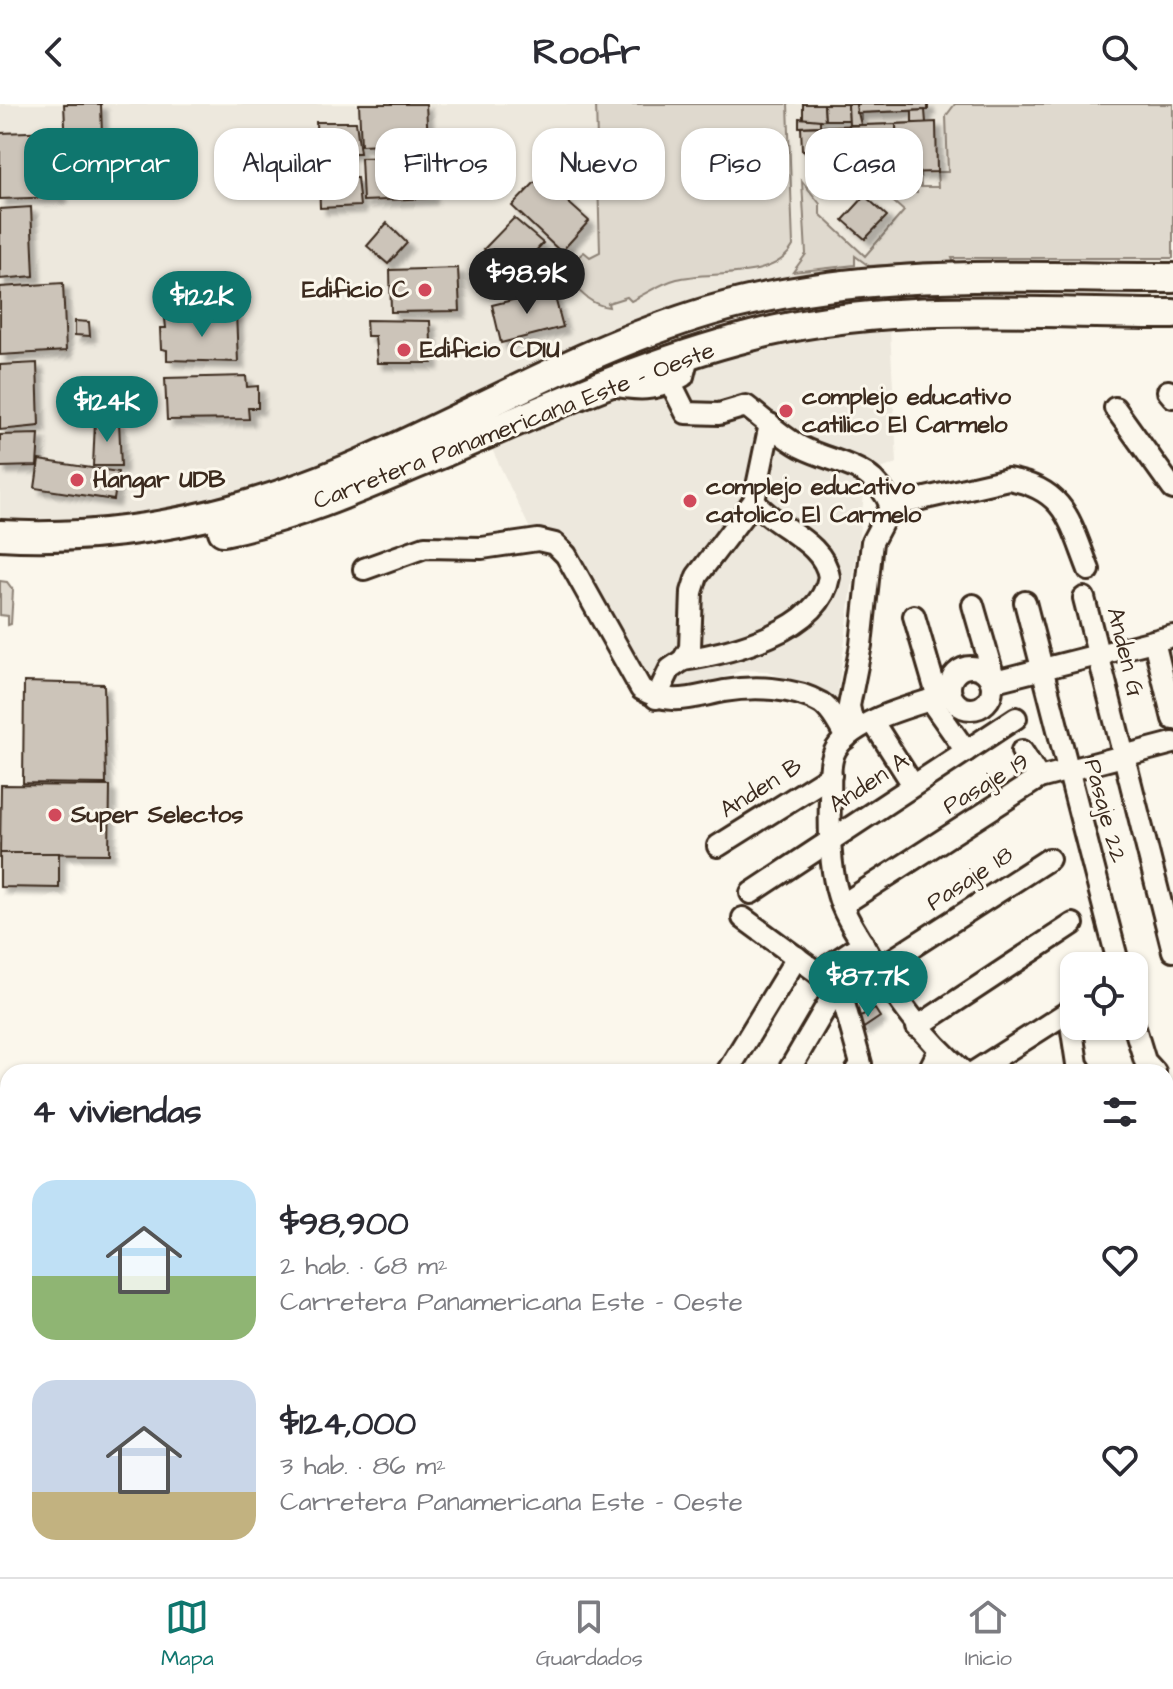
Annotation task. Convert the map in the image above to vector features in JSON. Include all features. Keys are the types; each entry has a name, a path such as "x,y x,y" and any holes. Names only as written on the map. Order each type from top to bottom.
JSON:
{"highway":[{"path":"1078,278 1093,284 1097,294 1081,313"},
{"path":"1136,278 1121,284 1117,294 1121,303 1137,314"},
{"name":"Carretera Panamericana Este - Oeste","path":"0,535 106,534 176,523 249,505 347,470 614,344 711,310 763,297 882,280 1173,278"},
{"name":"Carretera Panamericana Este - Oeste","path":"0,551 129,547 240,528 340,496 607,384 748,336 838,318 878,314 1173,314"}],"street":[{"path":"607,384 640,391 671,383 683,376 688,356"},
{"path":"671,383 686,413 719,414 746,406 800,446 867,473 884,488 891,506 872,542 861,645 849,706 852,720 836,749 831,775 831,838 837,894 878,969 917,1027 955,1064"},
{"path":"1115,408 1173,489"},
{"path":"656,698 670,669 683,660 690,648 692,592 697,576 754,501 770,424"},
{"path":"891,506 1008,479 1026,482 1062,504 1089,570"},
{"path":"683,660 717,655 772,634 815,609 824,597 829,577 819,555 765,516 754,501"},
{"path":"364,569 425,547 482,548 538,540 555,544 566,555 630,675 641,689 656,698 679,701 754,688 778,690 822,704 844,734"},
{"name":"Anden G","path":"1084,598 1173,951"},
{"name":"Pasaje 22","path":"1025,602 1115,952"},
{"path":"939,697 964,708 979,707 990,697 993,681 973,605"},
{"path":"914,616 939,697 966,751"},
{"path":"993,681 1163,639 1173,719"},
{"path":"844,734 939,697 951,678 962,668 978,667 993,681"},
{"name":"Anden A","path":"751,893 1016,718"},
{"path":"873,722 913,785"},
{"name":"Pasaje 19","path":"842,905 1039,778 1173,743"},
{"path":"1022,751 1039,778"},
{"name":"Anden B","path":"718,846 831,775"},
{"name":"Pasaje 18","path":"878,969 1049,859"},
{"path":"743,918 818,973 842,996 861,1064"},
{"path":"917,1027 1073,924"},
{"path":"818,973 863,943"},
{"path":"732,1064 797,957"},
{"path":"793,1064 836,990"},
{"path":"986,1064 1060,1017"},
{"path":"1075,1040 1077,1064"},
{"path":"1139,1040 1148,1064"},
{"path":"932,1064 939,1050"}],"shaded area":[{"path":"0,104 1173,104 1173,260 1142,260 1132,267 957,270 933,262 819,271 756,284 685,305 610,335 467,395 299,477 232,499 103,525 0,526"},
{"path":"596,104 788,104 789,128 681,128 681,200 789,200 789,132 793,246 772,265 757,270 677,279 631,301 627,297 608,303 609,307 588,299 560,272 584,252 590,257 600,252 599,200 665,200 665,128 597,128"},
{"path":"955,104 1173,104 1173,258 952,258 957,270 933,262 869,266 855,256 855,265 793,272 806,254 802,181 805,200 817,200 820,214 865,256 904,211 892,200 923,200 923,187 938,187 937,172 948,172 946,116"},
{"path":"912,111 912,123 861,125 861,113"},
{"name":"complejo educativo catolico El Carmelo","path":"890,330 897,463 867,474 837,699 767,671 743,670 711,682 672,690 638,675 575,547 564,535 530,529 489,443 608,391 768,343"},
{"path":"0,581 7,582 13,590 11,624 8,625 8,616 0,615"}],"building":[{"path":"64,104 101,104 102,128 65,128"},
{"path":"359,104 426,104 427,128 375,128 375,144 361,145"},
{"path":"803,104 824,104 825,120 803,121"},
{"path":"824,104 848,104 849,120 825,120"},
{"path":"848,104 856,104 861,125 849,125"},
{"path":"856,104 928,104 928,110 857,113"},
{"path":"925,110 926,123 912,123 912,111"},
{"path":"799,118 820,120 820,126 799,127"},
{"path":"316,122 356,122 357,128 316,128"},
{"path":"936,122 937,172 923,172 923,128 896,128 896,124"},
{"path":"896,124 896,128 805,128 805,150 802,150 801,127"},
{"path":"24,132 24,198 0,199 0,133"},
{"path":"361,158 375,158 375,200 386,200 363,201"},
{"path":"532,185 532,200 566,200 589,221 561,252 512,206"},
{"path":"359,197 360,206 320,208 320,200 359,200"},
{"path":"861,200 869,200 887,216 865,239 843,220"},
{"path":"31,207 34,276 0,279 0,209"},
{"path":"514,218 543,243 514,275 484,249"},
{"path":"387,223 407,243 388,264 367,246"},
{"name":"Edificio C","path":"458,268 460,311 391,312 390,270"},
{"path":"63,283 66,351 0,355 0,287"},
{"path":"553,290 563,327 501,343 492,305"},
{"path":"216,312 236,312 238,362 167,360 167,350 161,349 160,328 166,328 165,319 217,318"},
{"name":"Edificio CDIU","path":"366,320 430,321 432,363 377,363 375,336 367,336"},
{"path":"75,321 89,322 90,336 75,335"},
{"path":"37,363 39,426 0,430 0,365"},
{"path":"246,376 247,387 258,386 258,408 248,408 249,419 167,420 165,378"},
{"path":"119,421 121,466 93,466 95,422"},
{"path":"39,434 37,466 0,467 0,435"},
{"name":"Hangar UDB","path":"39,460 118,472 114,500 35,488"},
{"path":"24,682 104,684 106,784 23,783"},
{"name":"Super Selectos","path":"1,785 110,786 109,854 0,853"},
{"path":"0,853 59,853 59,888 0,887"},
{"path":"875,1009 880,1017 862,1029 856,1018"}],"place":[{"name":"Edificio C","path":"425,290"},
{"name":"Edificio CDIU","path":"404,350"},
{"name":"complejo educativo catilico El Carmelo","path":"786,411"},
{"name":"Hangar UDB","path":"77,480"},
{"name":"complejo educativo catolico El Carmelo","path":"690,501"},
{"name":"Super Selectos","path":"55,815"}]}
